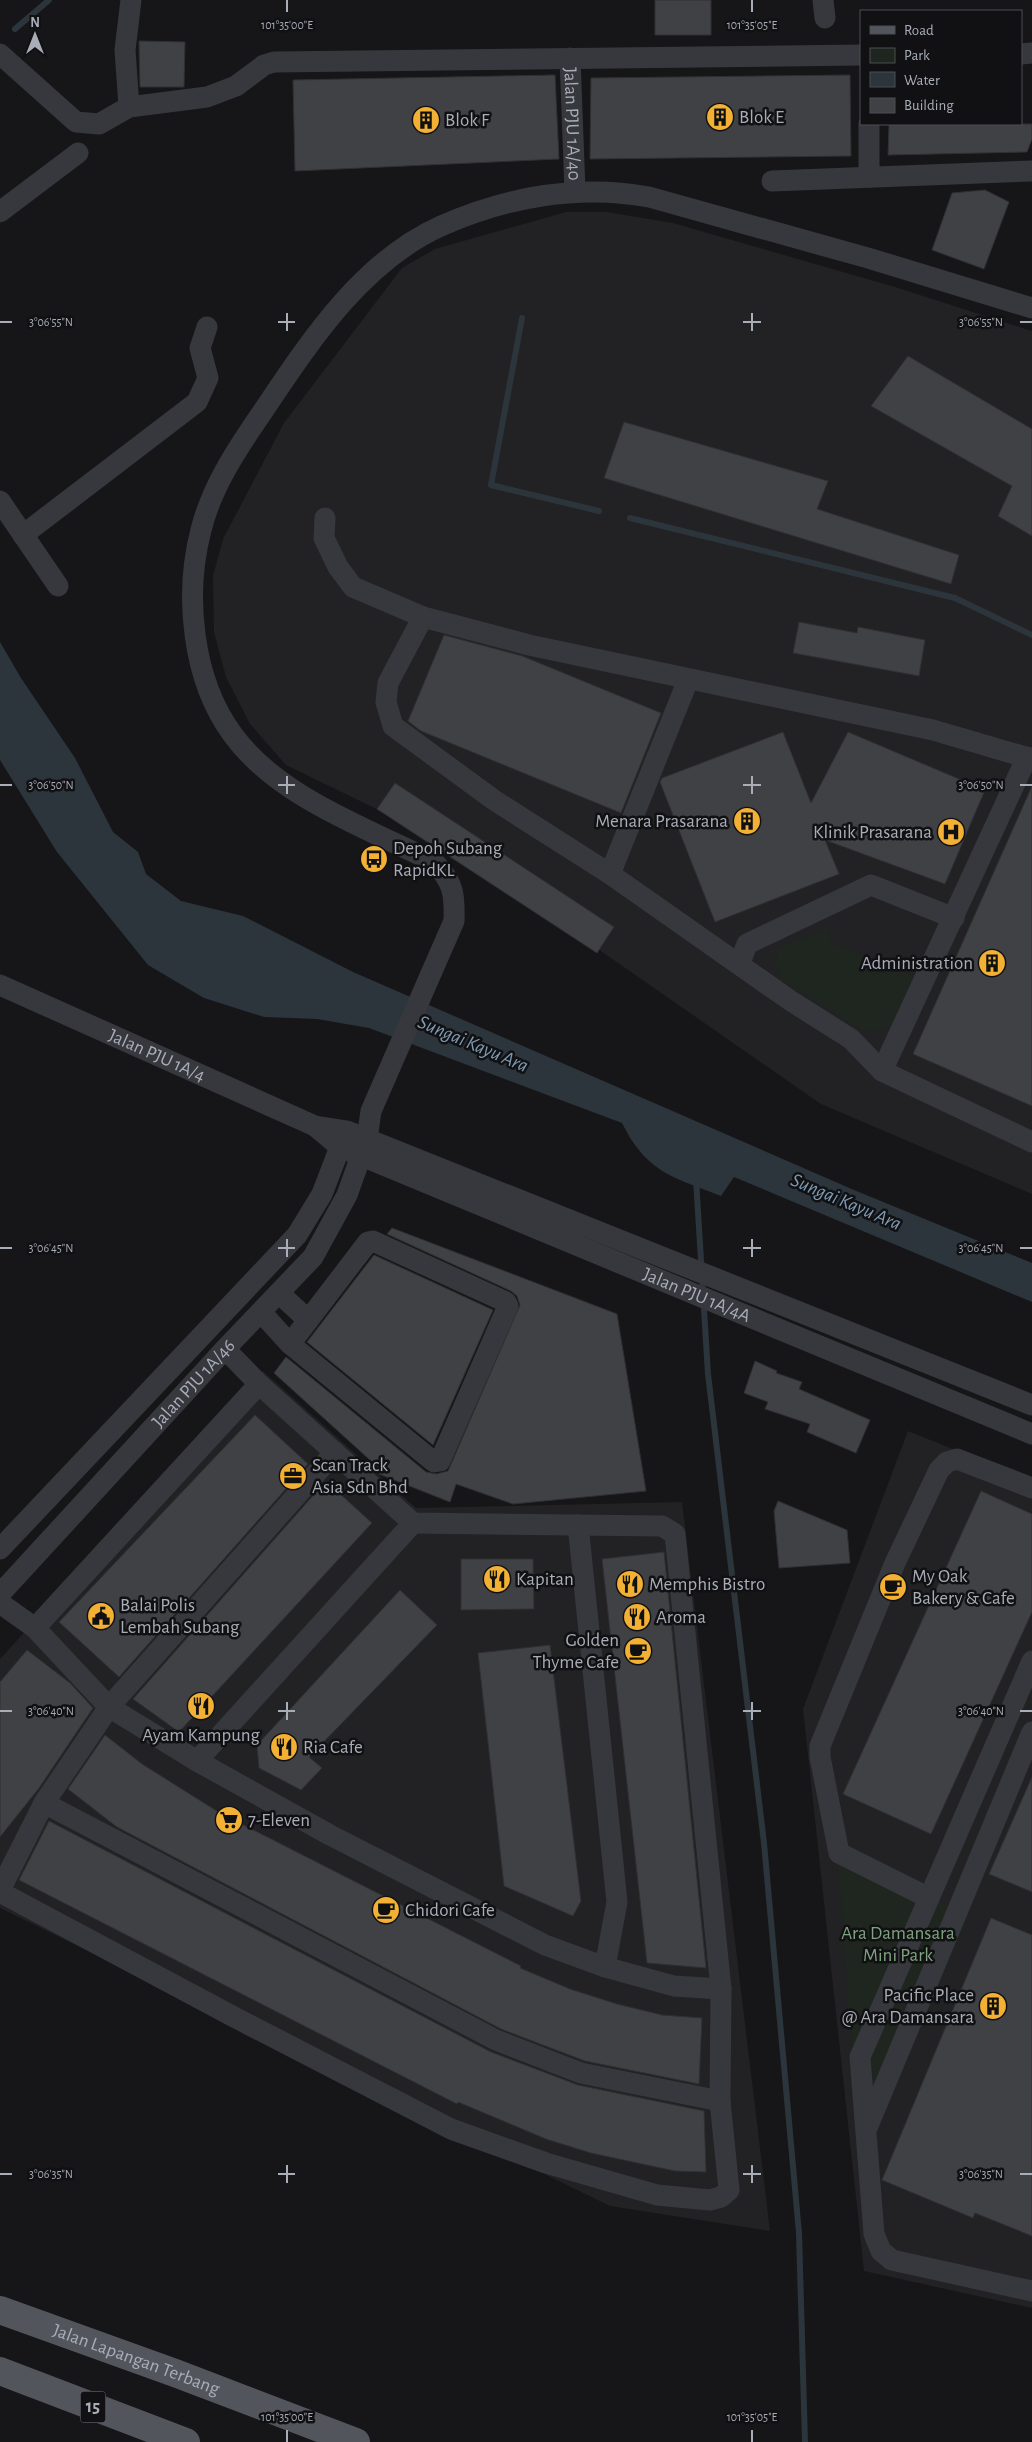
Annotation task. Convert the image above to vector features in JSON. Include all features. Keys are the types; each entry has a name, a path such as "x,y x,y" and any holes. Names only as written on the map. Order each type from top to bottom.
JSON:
{"main road":[{"name":"Jalan Lapangan Terbang","path":"0,2310 354,2440"},
{"name":"15","path":"0,2371 186,2442"}],"street":[{"path":"129,107 125,75 125,50 131,0"},
{"path":"0,54 76,122 99,124 129,107 207,97 236,86 264,65 274,62 860,55"},
{"name":"Jalan PJU 1A/40","path":"570,58 575,191"},
{"path":"869,125 869,177"},
{"path":"0,212 78,153"},
{"path":"772,181 1032,171"},
{"path":"343,1139 373,1106 454,921 453,888 448,877 434,862 316,804 281,783 264,770 231,734 206,681 200,655 193,603 194,563 201,528 210,503 243,439 312,340 341,304 374,271 405,247 440,227 480,212 530,198 575,191 621,192 649,197 868,258 1032,308"},
{"path":"23,535 197,402 208,378 200,348 207,327"},
{"path":"0,501 58,586"},
{"path":"325,518 324,538 338,567 353,587 424,617 529,645 584,655 688,680 933,730 1030,758 882,1071"},
{"path":"424,617 388,683 386,702 393,726 494,800 610,874 740,963 791,1001 851,1039 882,1071 1032,1142"},
{"path":"610,874 688,680"},
{"path":"740,963 747,944 871,885 954,918"},
{"name":"Jalan PJU 1A/4","path":"0,985 364,1148"},
{"name":"Jalan PJU 1A/46","path":"0,1594 225,1349 313,1257 338,1215 350,1188 364,1148 373,1106"},
{"name":"Jalan PJU 1A/46","path":"0,1549 298,1235 322,1194 343,1139"},
{"name":"Jalan PJU 1A/4A","path":"364,1148 391,1169 1032,1434"},
{"name":"Jalan PJU 1A/4A","path":"364,1148 686,1265 750,1293 1032,1405"},
{"path":"350,1188 368,1176 391,1169"},
{"path":"261,1312 290,1344 434,1462 440,1461 508,1306 506,1302 373,1241 368,1242 290,1344"},
{"path":"279,1293 308,1320"},
{"path":"225,1349 259,1384 335,1452 413,1523 662,1526 675,1534 721,1989 720,2101 729,2190 721,2197 710,2200 657,2195 546,2163 451,2129 236,2018 0,1891 44,1803 109,1707 335,1452"},
{"path":"35,1628 259,1384"},
{"path":"929,1898 839,1853 820,1757 820,1746 895,1563 939,1470 948,1462 956,1459 1032,1488"},
{"path":"197,1761 413,1523"},
{"path":"578,1525 617,1902 605,1967"},
{"path":"0,1603 35,1628 109,1707 197,1761 330,1835 545,1945 605,1967 674,1986 721,1989"},
{"path":"1032,1661 860,2057 874,2234 881,2251 892,2260 1032,2291"},
{"path":"866,2130 1032,1732"},
{"path":"44,1803 496,2040 581,2073 720,2101"}],"shaded area":[{"path":"566,212 607,212 673,223 895,287 1032,331 1032,1194 821,1104 500,881 395,818 286,765 250,724 226,677 214,632 213,576 223,539 284,423 402,268 435,249"},
{"path":"263,1371 416,1508 682,1502 770,2231 610,2206 0,1908 0,1659"},
{"path":"908,1431 1032,1481 1032,2308 864,2271 803,1709"}],"green space":[{"path":"826,929 832,943 915,977 892,1026 877,1031 862,1030 783,981 775,964 779,948"},
{"name":"Ara Damansara Mini Park","path":"838,1859 969,1915 860,2167"}],"water":[{"name":"Sungai Kayu Ara","path":"0,642 21,678 75,758 113,832 138,852 146,874 181,901 243,916 353,972 854,1190 1032,1263 1032,1302 734,1177 721,1196 675,1178 652,1163 641,1153 622,1123 369,1028 317,1019 264,1017 204,998 148,965 57,852 0,760"}],"building":[{"path":"655,0 711,0 711,35 655,35"},
{"path":"139,41 185,42 184,87 140,87"},
{"name":"Blok F","path":"555,75 559,159 295,171 293,80"},
{"name":"Blok E","path":"850,75 851,156 590,159 591,78"},
{"path":"1032,124 1032,139 1027,152 888,155 889,125"},
{"path":"985,190 1009,202 984,269 932,250 952,193"},
{"path":"908,356 1032,429 1032,536 998,516 1012,486 871,406"},
{"path":"624,422 828,481 817,509 959,555 951,584 604,478"},
{"path":"799,622 857,633 858,627 925,640 919,676 793,653"},
{"path":"444,635 522,656 661,713 621,813 421,731 408,721"},
{"path":"783,732 811,803 848,732 985,790 945,884 825,840 839,874 715,922 660,782 662,778"},
{"path":"395,783 614,927 597,953 377,809"},
{"name":"Administration","path":"1032,786 1032,1106 913,1054"},
{"path":"392,1228 617,1314 646,1491 513,1504 456,1484 450,1502 379,1474 381,1470 274,1373 286,1357 426,1472 436,1474 448,1471 520,1305 517,1296 511,1291 387,1234"},
{"path":"374,1255 493,1310 433,1445 307,1342"},
{"path":"755,1361 777,1371 776,1373 802,1382 799,1389 870,1420 856,1453 807,1432 810,1424 765,1409 768,1402 744,1393"},
{"path":"255,1415 308,1464 119,1677 59,1622"},
{"path":"326,1481 372,1523 179,1732 133,1699"},
{"path":"981,1491 1032,1514 1032,1612 931,1834 843,1794"},
{"path":"778,1501 847,1530 850,1563 779,1568 774,1511"},
{"path":"664,1552 706,1968 647,1963 602,1559"},
{"path":"461,1559 533,1559 534,1609 461,1610"},
{"path":"400,1590 437,1625 309,1757 322,1768 301,1790 259,1768 257,1745"},
{"path":"550,1645 581,1901 573,1916 504,1886 478,1653"},
{"path":"27,1650 70,1683 93,1708 39,1788 0,1837 0,1682"},
{"path":"105,1735 142,1764 220,1813 521,1966 520,1968 570,1989 617,2004 662,2015 702,2018 699,2084 585,2061 501,2029 117,1827 68,1789"},
{"path":"1032,1777 1032,1892 989,1874"},
{"path":"49,1821 491,2052 578,2085 704,2111 706,2172 675,2171 591,2153 546,2139 458,2102 457,2104 19,1880"},
{"name":"Pacific Place @ Ara Damansara","path":"991,1918 1032,1935 1032,2236 975,2213 973,2218 882,2180"}],"waterway":[{"path":"15,29 49,0"},
{"path":"522,318 491,485 599,511"},
{"path":"630,518 955,598 1032,635"},
{"path":"696,1179 708,1374 764,1843 799,2233 805,2442"}],"place":[{"name":"Blok E","path":"720,117"},
{"name":"Blok F","path":"426,120"},
{"name":"Menara Prasarana","path":"747,821"},
{"name":"Klinik Prasarana","path":"951,832"},
{"name":"Depoh Subang RapidKL","path":"374,859"},
{"name":"Administration","path":"992,963"},
{"name":"Scan Track Asia Sdn Bhd","path":"293,1476"},
{"name":"Kapitan","path":"497,1579"},
{"name":"Memphis Bistro","path":"630,1584"},
{"name":"My Oak Bakery & Cafe","path":"893,1587"},
{"name":"Balai Polis Lembah Subang","path":"101,1616"},
{"name":"Aroma","path":"637,1617"},
{"name":"Golden Thyme Cafe","path":"638,1651"},
{"name":"Ayam Kampung","path":"201,1706"},
{"name":"Ria Cafe","path":"284,1747"},
{"name":"7-Eleven","path":"229,1820"},
{"name":"Chidori Cafe","path":"386,1910"},
{"name":"Pacific Place @ Ara Damansara","path":"993,2006"}]}
